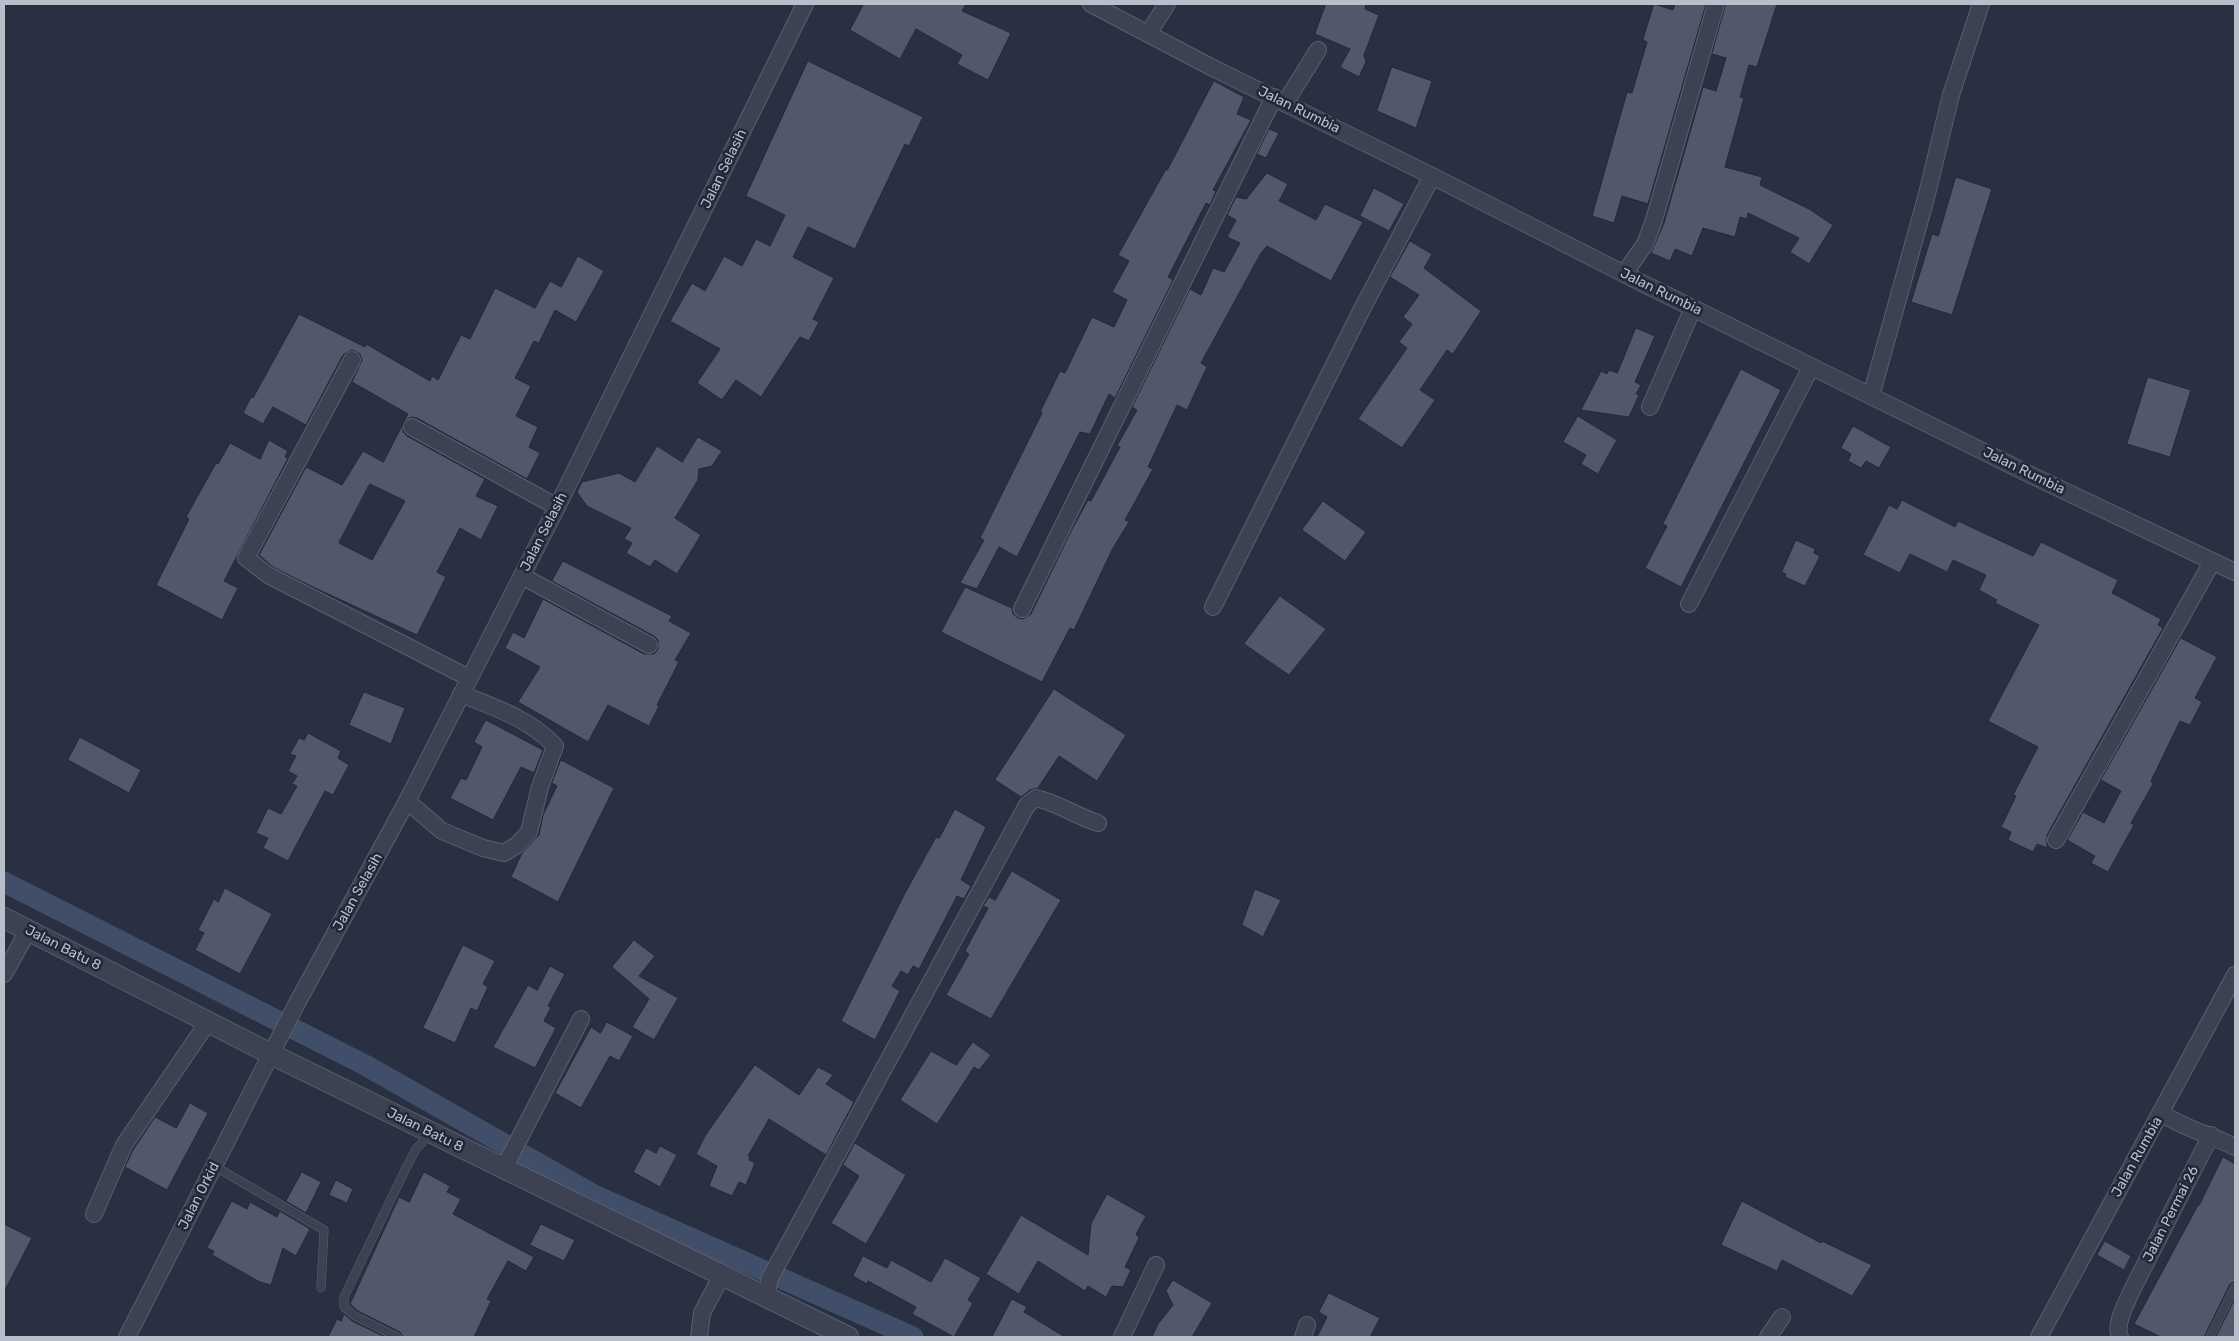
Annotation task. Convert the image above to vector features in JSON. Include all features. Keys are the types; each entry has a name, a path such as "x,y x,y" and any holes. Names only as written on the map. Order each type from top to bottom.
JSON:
{"street":[{"name":"Jalan Selasih","path":"275,1046 407,801 522,576 805,4"},
{"name":"Jalan Rumbia","path":"1091,4 1624,274 2235,572"},
{"path":"1148,34 1167,4"},
{"path":"1624,274 1645,244 1654,220 1716,4"},
{"path":"1871,396 1926,198 1951,95 1981,4"},
{"path":"1022,609 1279,100 1318,50"},
{"path":"1213,607 1360,313 1432,176"},
{"path":"1650,407 1693,308"},
{"path":"352,360 246,558 268,575 469,678"},
{"path":"1689,604 1811,366"},
{"path":"412,427 557,507"},
{"path":"2056,840 2212,562"},
{"path":"522,576 649,646"},
{"path":"407,801 442,832 483,848 504,853 517,845 529,832 540,787 554,746 542,732 521,718 461,694"},
{"path":"768,1288 784,1255 1028,805 1036,798 1051,802 1078,817 1098,823"},
{"name":"Jalan Batu 8","path":"4,918 208,1022 275,1046 431,1132 508,1161 722,1275 768,1288 848,1337"},
{"path":"4,974 28,930"},
{"name":"Jalan Rumbia","path":"2039,1337 2235,975"},
{"path":"508,1161 581,1019"},
{"path":"94,1214 124,1145 208,1022"},
{"name":"Jalan Orkid","path":"127,1337 275,1046"},
{"path":"2161,1113 2197,1133 2211,1135 2235,1148"},
{"name":"Jalan Permai 26","path":"2120,1337 2118,1334 2121,1319 2131,1292 2211,1135"},
{"path":"1122,1337 1156,1266"},
{"path":"699,1337 702,1313 722,1275"},
{"path":"1768,1337 1782,1317"}],"lane":[{"path":"397,1337 355,1316 344,1307 344,1297 416,1149 431,1132"},
{"path":"214,1166 324,1230 321,1288"},
{"path":"2210,1337 2235,1287"}],"building":[{"path":"864,4 966,4 962,11 1011,33 988,80 957,64 962,55 916,29 900,59 850,30"},
{"path":"1326,4 1366,4 1365,9 1379,15 1364,55 1366,62 1359,77 1340,67 1350,49 1315,34"},
{"path":"1654,4 1673,10 1675,4 1706,4 1648,204 1622,196 1614,223 1592,216 1627,92 1632,93 1647,42 1643,40"},
{"path":"1726,4 1777,4 1757,67 1749,65 1740,97 1744,98 1725,167 1762,177 1760,185 1809,209 1833,225 1809,264 1790,252 1799,238 1748,213 1747,219 1740,217 1735,237 1703,228 1692,256 1675,249 1670,261 1651,253 1664,223 1703,87 1716,91 1726,58 1712,54"},
{"path":"808,61 923,117 909,146 905,144 855,249 808,227 793,257 834,278 813,319 819,322 809,341 800,337 761,397 736,380 722,400 697,383 720,349 670,321 692,283 705,291 724,256 742,266 756,239 770,246 785,215 746,196"},
{"path":"1392,67 1432,81 1416,128 1377,111"},
{"path":"1214,81 1244,97 1237,114 1251,120 1213,190 1216,191 1210,205 1206,203 1168,277 1173,280 1115,398 1109,394 1090,434 1080,432 1017,557 999,547 977,589 960,583 984,540 980,538 1042,413 1040,412 1060,371 1065,373 1092,317 1114,327 1127,300 1112,292 1129,261 1118,255 1167,170"},
{"path":"1269,129 1279,133 1266,158 1257,154"},
{"path":"1267,173 1288,184 1279,201 1316,220 1325,204 1363,222 1331,281 1267,246 1261,253 1201,363 1207,367 1187,410 1177,405 1148,467 1153,469 1125,520 1129,522 1113,548 1074,630 1070,628 1042,682 941,632 965,587 1012,608 1013,614 1018,618 1023,619 1031,614 1071,531 1088,500 1091,501 1120,447 1117,446 1137,410 1132,407 1190,289 1201,295 1213,268 1224,272 1240,243 1227,237 1236,220 1227,215 1236,197 1246,199"},
{"path":"1956,177 1992,189 1952,315 1911,302 1932,234 1938,236"},
{"path":"1374,188 1404,204 1389,231 1360,216"},
{"path":"1410,241 1432,254 1424,268 1481,311 1453,354 1447,350 1420,390 1435,400 1402,448 1358,419 1407,348 1399,342 1412,324 1403,317 1419,295 1390,277"},
{"path":"578,256 604,271 576,322 555,310 539,343 534,341 515,378 531,386 516,416 538,427 529,447 540,453 527,479 417,418 411,417 404,421 408,414 352,382 362,360 360,354 352,350 343,355 306,425 273,407 263,424 243,413 299,314 365,347 366,344 430,381 432,376 438,380 461,335 470,339 495,288 535,308 550,281 561,287"},
{"path":"1636,328 1655,336 1635,382 1641,385 1636,394 1639,395 1629,417 1581,410 1601,371 1607,374 1609,370 1617,373"},
{"path":"1741,369 1781,390 1681,587 1645,568 1667,526 1663,524"},
{"path":"2148,377 2191,390 2170,457 2127,444"},
{"path":"1578,416 1617,440 1598,474 1581,464 1586,455 1563,442"},
{"path":"403,424 403,432 407,436 485,479 476,496 498,506 481,540 460,528 437,572 446,577 417,635 273,567 259,555 306,467 342,485 363,451 383,462","holes":["370,484 405,501 372,560 339,543"]},
{"path":"1853,426 1891,447 1879,468 1866,461 1861,468 1848,461 1851,454 1841,448"},
{"path":"698,437 722,451 712,466 699,469 698,480 675,518 701,535 677,574 655,560 650,567 626,553 632,543 624,539 631,528 587,506 577,492 582,482 619,473 635,482 657,446 682,462"},
{"path":"269,440 288,451 285,457 288,458 224,581 238,588 222,620 156,585 189,519 186,517 216,463 218,464 230,443 260,459"},
{"path":"1902,500 1955,527 1958,521 2033,556 2041,542 2118,580 2112,593 2161,619 2158,625 2163,628 2047,835 2047,848 2037,844 2033,852 2008,840 2011,832 2001,827 2016,796 2013,795 2038,747 1988,721 2039,625 1995,603 1997,600 1979,590 1986,575 1953,560 1947,572 1910,554 1900,573 1863,555 1889,505 1897,509"},
{"path":"1323,501 1366,532 1345,561 1302,530"},
{"path":"1796,540 1815,549 1814,553 1820,556 1805,586 1785,577 1786,574 1782,572"},
{"path":"563,561 672,616 669,621 691,633 675,660 679,662 657,705 659,706 649,726 608,705 588,742 518,702 540,667 505,648 513,632 524,638 543,599 644,654 654,654 658,649 658,640 654,636 552,581"},
{"path":"1280,596 1326,629 1289,675 1244,644"},
{"path":"2181,638 2217,657 2195,698 2202,702 2190,725 2180,721 2151,781 2153,784 2131,823 2134,825 2108,872 2091,863 2095,856 2067,840 2083,812 2104,823 2121,791 2101,780"},
{"path":"1054,689 1126,735 1097,781 1059,756 1038,788 1030,790 1021,797 995,780"},
{"path":"364,692 405,708 391,744 349,725"},
{"path":"486,720 543,750 534,773 521,767 493,820 450,798 461,778 466,780 482,747 474,742"},
{"path":"308,733 341,751 338,758 349,765 333,795 325,791 288,861 263,848 268,838 256,833 268,808 281,814 297,786 292,784 297,776 288,771 296,756 290,754 299,738 304,740"},
{"path":"80,737 141,770 129,793 68,760"},
{"path":"561,760 614,788 558,902 511,877 522,853 539,835 543,815 557,786 552,783"},
{"path":"955,809 986,827 961,880 971,886 964,899 957,896 919,969 913,966 908,975 901,971 892,986 900,991 875,1040 841,1021 905,893 936,837 939,838"},
{"path":"1012,871 1061,900 991,1019 946,995 969,954 965,951 988,908 983,906 989,897 995,900"},
{"path":"225,888 272,914 240,974 195,950 204,933 198,930 214,899 218,902"},
{"path":"1255,889 1281,900 1263,937 1242,925"},
{"path":"634,940 655,956 639,976 678,998 654,1040 632,1027 649,999 612,967"},
{"path":"463,945 495,961 483,984 488,987 477,1011 471,1008 455,1043 423,1028"},
{"path":"550,966 565,974 548,1006 551,1007 544,1021 556,1028 535,1068 493,1047 528,985 537,990"},
{"path":"607,1022 633,1036 619,1061 610,1056 581,1108 555,1093 591,1027 600,1033"},
{"path":"973,1042 991,1055 979,1070 974,1067 937,1124 900,1100 931,1051 956,1065"},
{"path":"755,1065 799,1095 818,1067 833,1075 826,1084 854,1102 826,1155 769,1119 748,1156 750,1157 749,1160 755,1163 746,1185 739,1182 732,1196 709,1186 717,1166 696,1154 705,1136"},
{"path":"190,1103 208,1113 167,1190 125,1167 133,1150 155,1117 176,1128"},
{"path":"855,1143 906,1175 866,1244 831,1223 859,1176 843,1165"},
{"path":"660,1146 677,1155 660,1187 633,1172 646,1148 656,1153"},
{"path":"2223,1157 2235,1164 2235,1281 2230,1284 2204,1337 2161,1337 2134,1324"},
{"path":"302,1172 321,1182 306,1213 286,1201"},
{"path":"424,1172 450,1186 447,1192 461,1199 453,1214 534,1257 526,1271 508,1261 487,1299 491,1301 474,1337 403,1337 400,1332 358,1311 350,1304 399,1197 409,1202"},
{"path":"336,1180 353,1189 347,1203 329,1195"},
{"path":"1107,1194 1146,1216 1136,1234 1139,1238 1125,1267 1131,1270 1123,1287 1112,1286 1106,1297 1088,1286 1085,1291 1038,1261 1019,1294 986,1274 1021,1215 1088,1255 1091,1224"},
{"path":"232,1201 247,1209 250,1202 277,1217 280,1211 310,1229 296,1256 283,1248 271,1285 260,1282 212,1255 214,1251 207,1248"},
{"path":"1742,1201 1821,1243 1822,1241 1872,1265 1852,1296 1782,1260 1777,1271 1721,1245"},
{"path":"4,1224 32,1238 4,1292"},
{"path":"541,1224 575,1240 564,1261 530,1245"},
{"path":"2105,1241 2131,1256 2124,1270 2097,1255"},
{"path":"863,1256 887,1268 891,1260 931,1282 945,1258 981,1278 968,1300 973,1303 954,1337 912,1314 916,1307 868,1281 867,1284 853,1276"},
{"path":"1173,1280 1212,1303 1192,1337 1152,1337 1158,1324 1173,1305 1166,1291"},
{"path":"1329,1293 1380,1318 1370,1337 1317,1337 1327,1317 1319,1312"},
{"path":"1012,1299 1027,1307 1024,1312 1065,1337 992,1337"},
{"path":"2235,1299 2235,1337 2216,1337"},
{"path":"344,1314 352,1321 385,1337 328,1337 337,1319 341,1321"}],"waterway":[{"path":"4,882 365,1065 592,1194 913,1337"}]}
